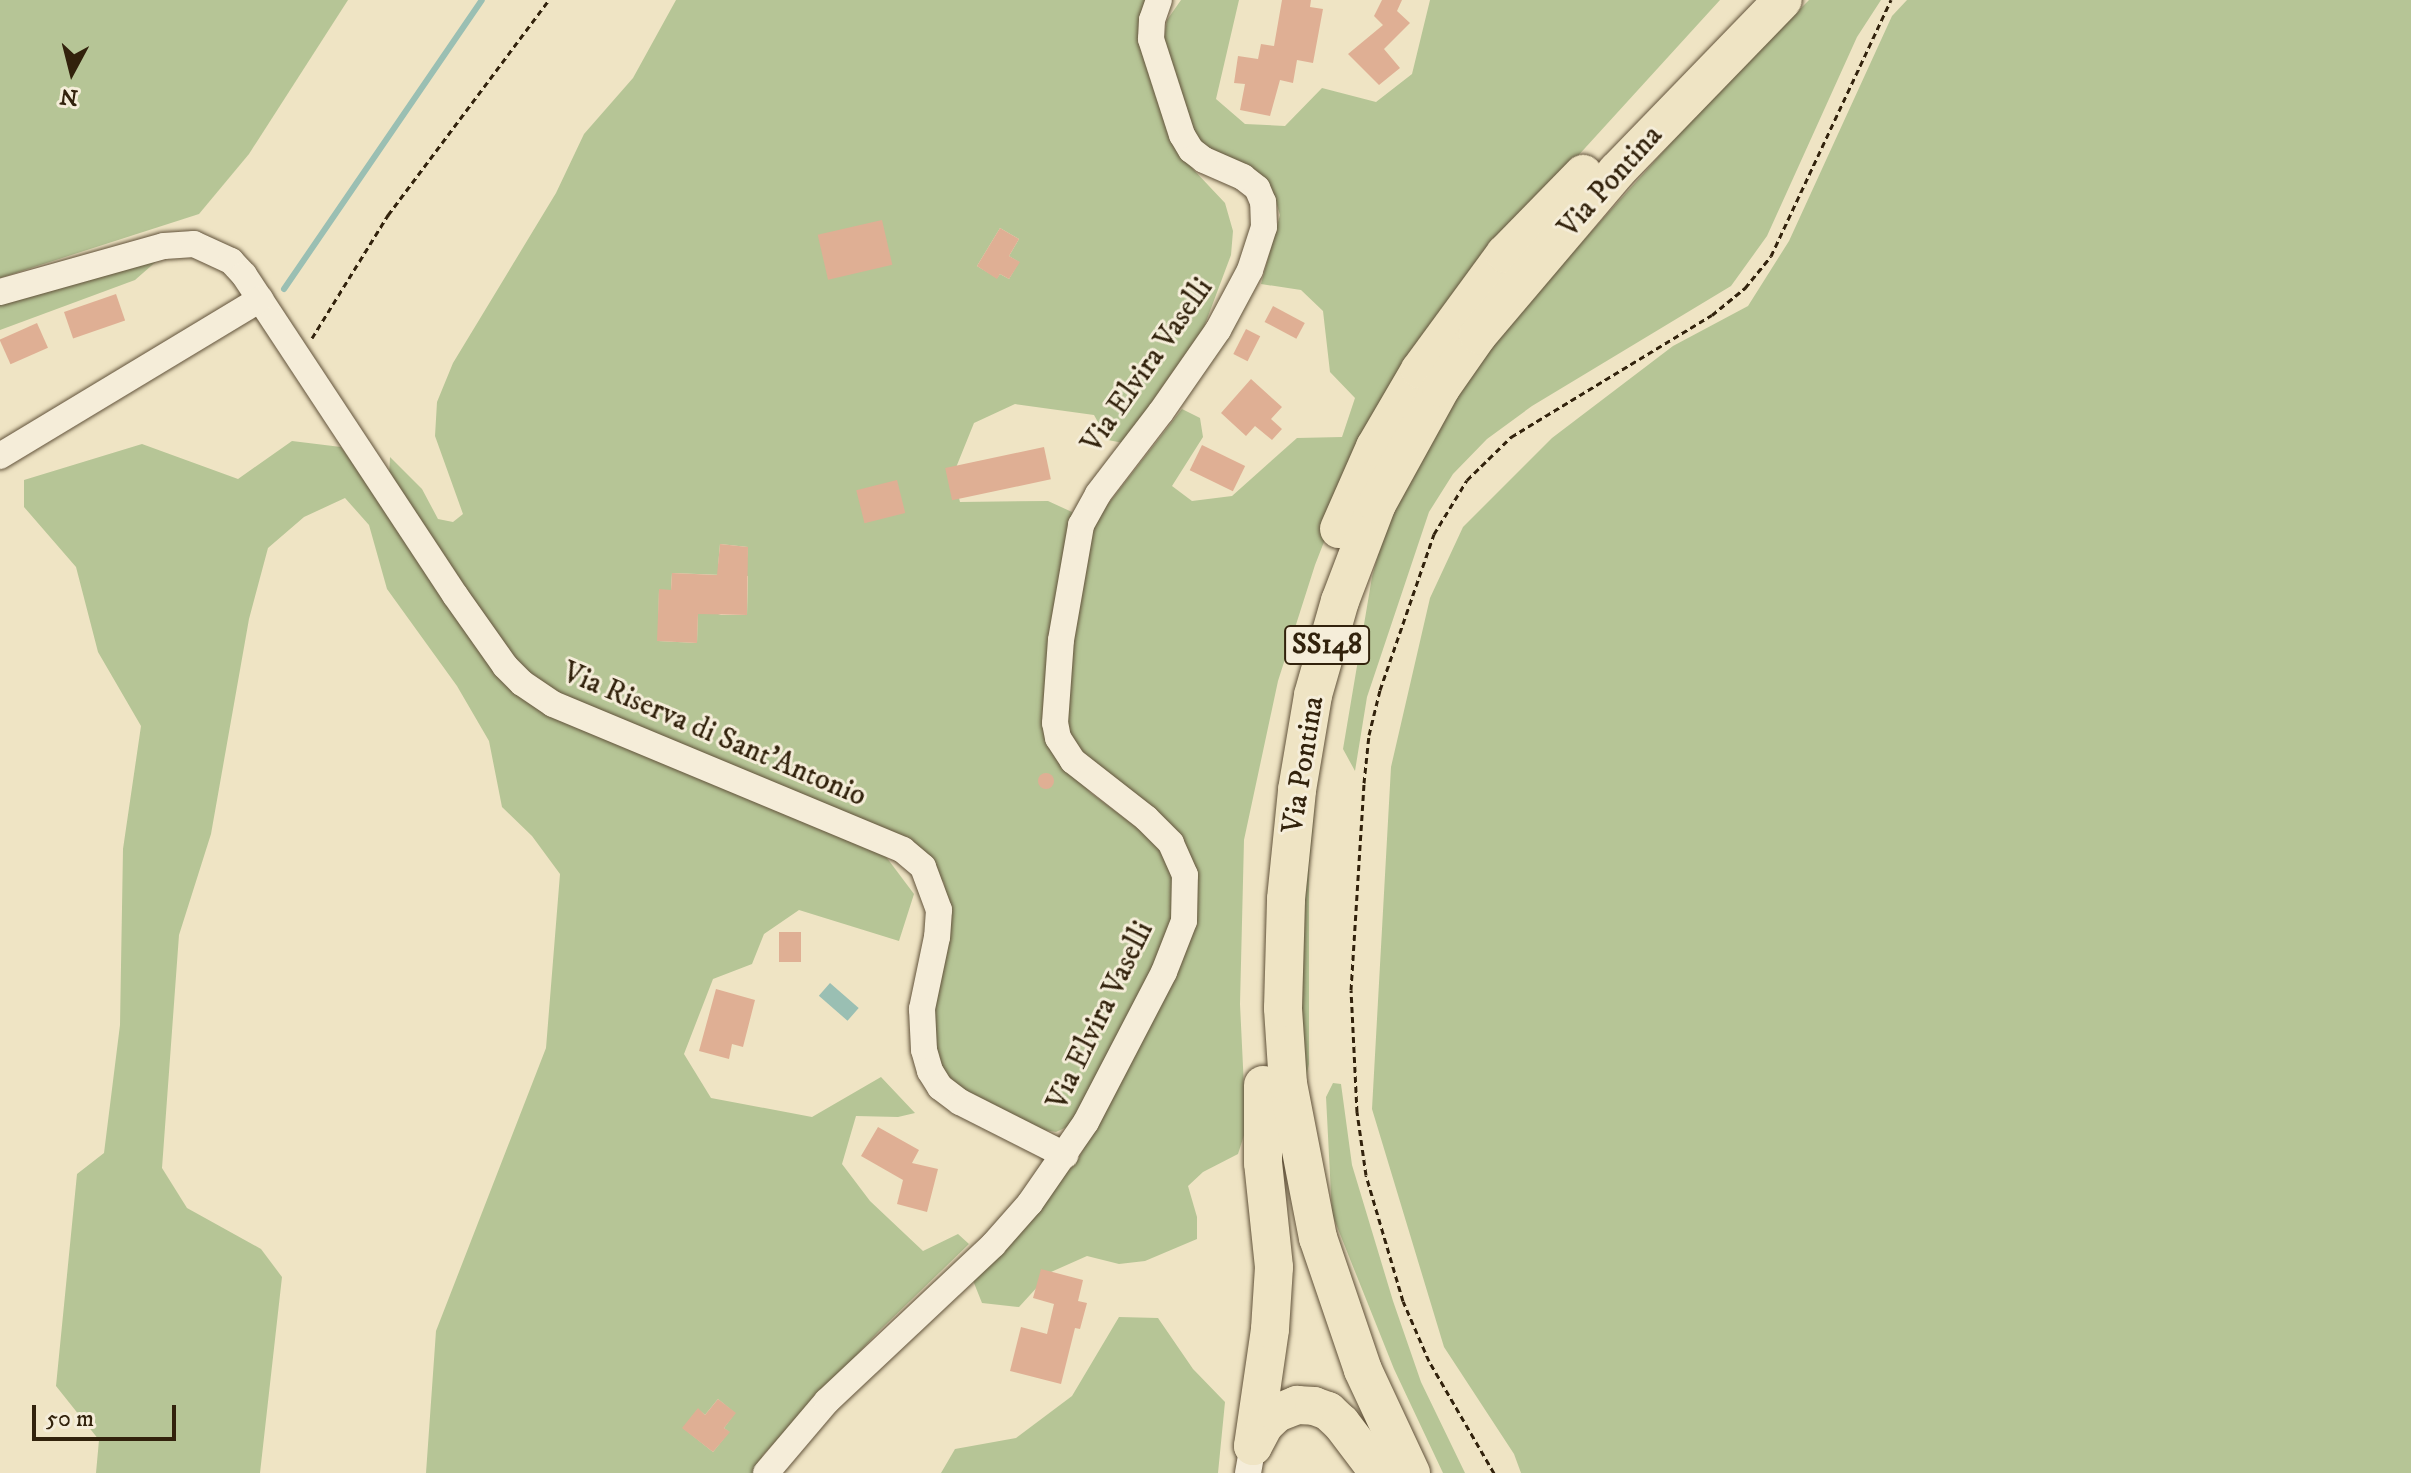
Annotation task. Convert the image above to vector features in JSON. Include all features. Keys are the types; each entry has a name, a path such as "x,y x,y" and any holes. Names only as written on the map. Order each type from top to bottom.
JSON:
{"highway":[{"name":"Via Pontina","path":"1385,1473 1320,1327 1293,1248 1263,1085 1258,1007 1271,792 1313,610 1353,494 1375,447 1420,370 1505,254 1751,0"},
{"name":"Via Pontina","path":"1411,1473 1363,1370 1323,1253 1301,1161 1288,1084 1283,1008 1286,899 1297,790 1313,695 1340,601 1377,504 1441,388 1478,335 1617,171 1783,0"},
{"path":"1250,1460 1273,1275 1273,1235 1263,1163 1263,1085"},
{"path":"1250,1460 1264,1425 1277,1413 1297,1405 1314,1406 1337,1418 1379,1473"}],"street":[{"name":"Via Elvira Vaselli","path":"766,1473 827,1401 993,1245 1030,1203 1065,1155 1164,972 1184,921 1187,898 1182,865 1166,837 1073,761 1058,738 1058,669 1075,546 1081,525 1098,494 1161,412 1218,330 1250,270 1264,227 1263,202 1257,188 1204,160 1191,150 1182,135 1151,39 1152,20 1159,0"},
{"name":"Via Riserva di Sant'Antonio","path":"0,292 129,254 194,244 231,261 260,299 455,595 505,666 522,683 553,704 903,850 923,867 939,910 922,1009 924,1050 930,1071 940,1087 960,1102 1065,1155"},
{"path":"0,456 260,299"}],"path":[{"path":"299,358 388,215 549,0"},
{"path":"1494,1473 1429,1361 1413,1325 1366,1175 1357,1112 1351,990 1364,783 1369,735 1380,690 1434,534 1467,480 1511,437 1712,315 1745,288 1771,256 1891,0"}],"green space":[{"path":"0,0 348,0 249,154 199,214 0,278"},
{"path":"676,0 1150,0 1173,140 1192,168 1225,203 1233,231 1231,255 1204,327 1123,443 1108,440 1094,415 1015,404 974,423 953,475 960,502 1048,501 1072,512 1064,566 1052,751 1091,793 1164,848 1177,875 1175,928 1069,1126 1056,1132 1033,1128 944,1081 927,1022 948,915 944,883 927,863 541,689 490,639 389,477 390,457 422,489 438,519 453,522 463,514 435,436 437,402 453,363 556,193 584,134 633,78","holes":["1000,228 1019,239 1009,256 1019,262 1009,279 1000,274 997,278 977,266","720,544 748,547 746,570 718,567","672,573 748,576 747,615 721,615 698,607 697,643 658,641 659,590 671,590"]},
{"path":"1181,0 1239,0 1216,99 1245,124 1285,126 1322,88 1376,102 1412,74 1430,0 1720,0 1484,259 1356,460 1315,565 1278,681 1244,840 1240,1004 1246,1129 1238,1154 1203,1172 1188,1186 1197,1217 1197,1239 1145,1261 1119,1264 1087,1256 1051,1272 1019,1307 982,1303 972,1278 1077,1161 1181,965 1193,928 1193,872 1171,824 1071,749 1064,727 1081,553 1098,517 1182,409 1200,418 1203,437 1172,486 1192,501 1232,496 1297,438 1342,437 1355,398 1330,372 1323,311 1301,290 1261,284 1280,215 1273,192 1189,142 1162,51 1167,20"},
{"path":"1809,0 1881,0 1857,37 1767,236 1731,286 1532,406 1487,439 1453,474 1429,512 1367,697 1355,771 1343,749 1372,577 1394,498 1444,407 1528,302 1707,103"},
{"path":"1907,0 2411,0 2411,1473 1521,1473 1514,1454 1444,1347 1372,1109 1391,767 1430,598 1463,527 1552,438 1673,346 1748,306 1789,241 1892,16"},
{"path":"167,252 135,280 0,330 0,301"},
{"path":"292,441 341,447 515,694 561,718 884,854 914,894 899,941 799,910 764,934 752,964 713,979 684,1054 711,1098 812,1117 881,1077 915,1113 898,1117 856,1116 842,1164 870,1201 923,1251 958,1234 969,1244 879,1331 763,1455 756,1473 426,1473 436,1331 546,1048 560,874 532,836 502,807 489,741 457,686 387,589 369,525 345,498 304,517 268,548 249,619 211,834 179,935 162,1168 187,1208 261,1249 282,1277 260,1473 96,1473 99,1440 56,1386 77,1174 104,1153 120,1025 123,849 141,726 98,652 76,567 24,507 24,480 142,444 238,479","holes":["718,1399 735,1413 724,1428 729,1432 713,1452 683,1428 698,1409 705,1415"]},
{"path":"1316,799 1309,867 1309,1064 1304,1087 1293,978"},
{"path":"1333,1083 1341,1084 1352,1165 1393,1301 1421,1382 1465,1473 1443,1473 1394,1369 1332,1214 1326,1097"},
{"path":"1119,1317 1158,1318 1193,1369 1225,1402 1218,1473 941,1473 955,1449 1016,1438 1072,1396"}],"water":[{"path":"830,983 859,1008 848,1021 819,996"}],"building":[{"path":"1282,0 1311,0 1310,7 1323,9 1313,63 1297,60 1293,83 1280,80 1270,116 1240,110 1245,84 1234,83 1238,56 1258,59 1261,44 1274,46"},
{"path":"1382,0 1402,0 1397,11 1410,23 1384,49 1400,68 1379,85 1348,54 1383,25 1374,16"},
{"path":"882,220 892,265 828,280 818,235"},
{"path":"1000,228 1019,239 1009,256 1020,262 1009,279 1000,274 997,279 977,266"},
{"path":"116,294 125,320 73,338 64,312"},
{"path":"1273,306 1305,323 1296,339 1265,322"},
{"path":"37,323 48,348 11,364 0,339"},
{"path":"1246,329 1260,336 1248,361 1233,354"},
{"path":"1251,379 1282,407 1271,419 1282,429 1272,440 1255,426 1246,436 1221,413"},
{"path":"1202,445 1245,466 1233,491 1190,470"},
{"path":"1044,447 1051,479 952,500 945,468"},
{"path":"897,480 905,513 864,523 856,490"},
{"path":"720,544 748,547 747,615 698,614 697,643 657,641 659,589 671,590 672,573 717,575"},
{"path":"1046,773 1052,775 1052,787 1046,789 1040,787 1038,781 1040,775"},
{"path":"779,932 801,932 801,962 779,962"},
{"path":"716,989 755,1000 743,1047 732,1044 729,1059 699,1051"},
{"path":"878,1127 919,1150 912,1163 938,1169 927,1212 897,1204 903,1180 861,1156"},
{"path":"1041,1269 1083,1280 1078,1301 1087,1303 1080,1329 1075,1328 1061,1384 1010,1371 1021,1327 1047,1334 1054,1304 1033,1298"},
{"path":"718,1399 736,1413 724,1428 730,1432 713,1452 682,1428 698,1408 705,1415"}],"waterway":[{"path":"284,289 482,0"}]}
